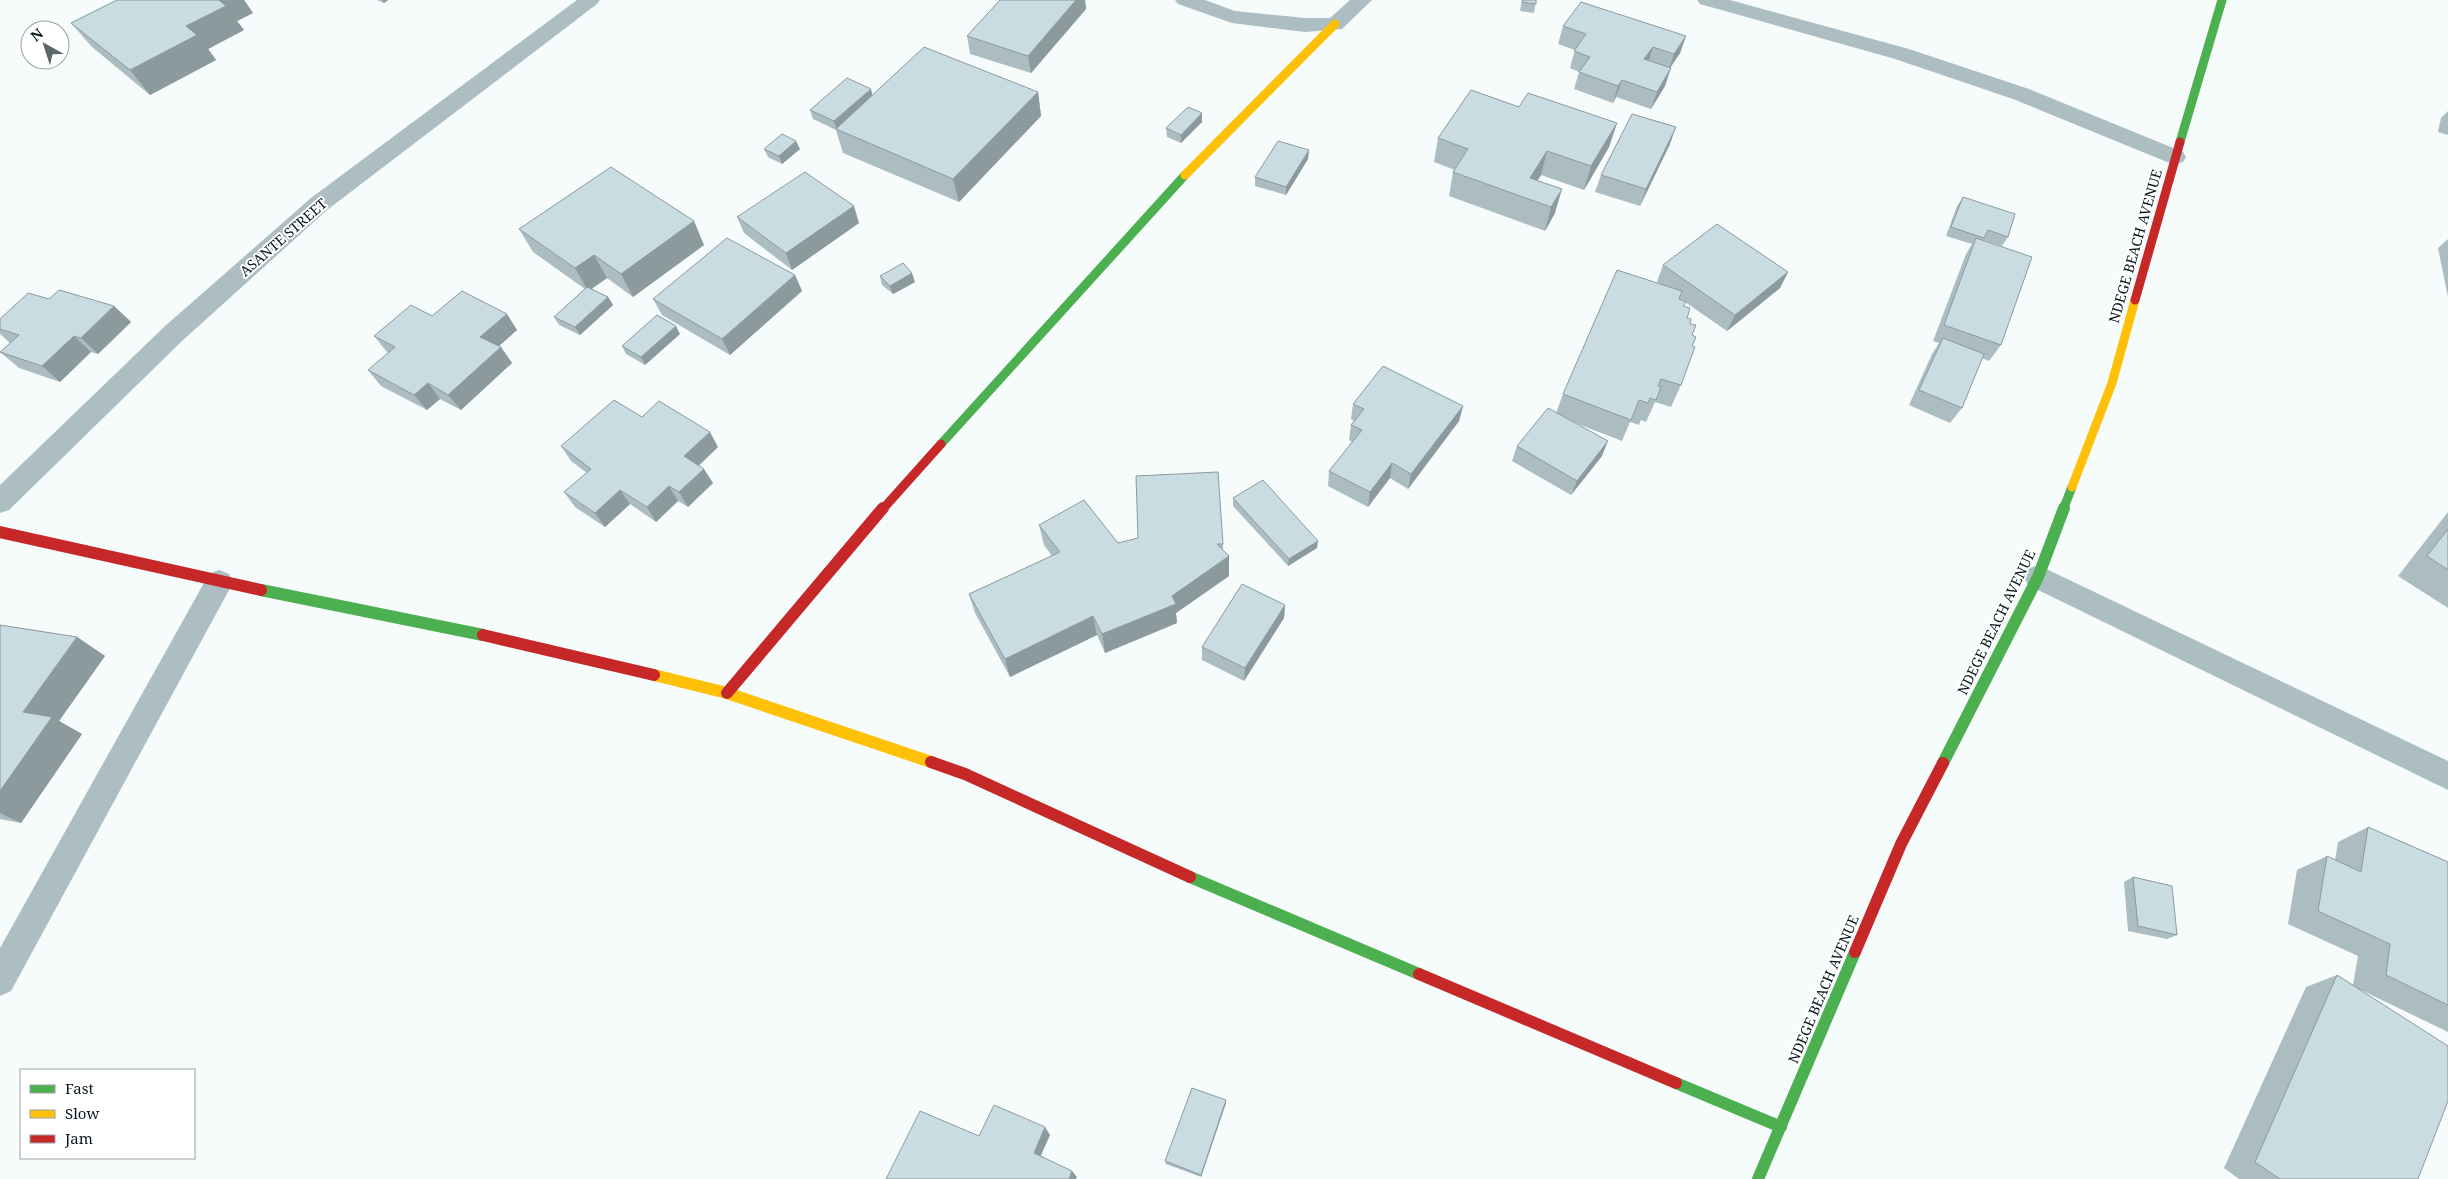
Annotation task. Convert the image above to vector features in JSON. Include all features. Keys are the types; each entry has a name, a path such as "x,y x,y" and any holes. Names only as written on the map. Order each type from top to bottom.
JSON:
{"street":[{"name":"ASANTE STREET","path":"0,502 173,334 319,204 590,0"},
{"path":"1185,0 1232,17 1296,24 1335,24"},
{"path":"728,693 893,497 1179,181 1335,24 1362,0"},
{"path":"1707,0 1902,54 2021,94 2175,157"},
{"name":"NDEGE BEACH AVENUE","path":"1758,1179 1900,844 2038,577 2112,383 2175,157 2222,0"},
{"path":"0,532 218,582 455,628 728,693 965,774 1213,887 1781,1127"},
{"path":"2038,577 2448,776"},
{"path":"0,980 218,582"}],"building":[{"path":"117,0 219,0 226,6 186,26 197,35 130,70 71,23"},
{"path":"1000,0 1076,0 1028,56 967,36"},
{"path":"1523,0 1536,0 1536,4 1522,2"},
{"path":"1581,2 1686,36 1674,54 1653,47 1644,59 1671,68 1657,92 1622,80 1618,86 1579,72 1590,57 1574,51 1586,34 1563,26"},
{"path":"924,47 1038,92 953,179 836,129"},
{"path":"847,78 871,89 834,121 810,110"},
{"path":"1471,90 1519,107 1528,93 1617,123 1591,166 1547,151 1530,178 1562,189 1551,207 1453,172 1468,149 1438,138"},
{"path":"1188,107 1202,113 1181,135 1166,128"},
{"path":"1632,114 1676,127 1646,189 1601,175"},
{"path":"782,134 796,141 779,156 764,149"},
{"path":"1278,141 1309,150 1286,187 1255,177"},
{"path":"611,167 694,221 621,274 594,255 575,268 519,229"},
{"path":"805,172 854,206 786,253 737,217"},
{"path":"1963,197 2015,214 2008,237 1988,230 1984,238 1951,227"},
{"path":"1717,224 1788,272 1735,315 1663,265"},
{"path":"727,238 795,275 722,339 653,299"},
{"path":"1976,238 2032,257 2001,345 1944,325"},
{"path":"903,263 912,273 890,286 880,276"},
{"path":"1617,270 1682,291 1679,299 1686,302 1683,306 1690,308 1687,318 1691,319 1690,324 1696,325 1692,335 1696,337 1692,346 1695,347 1681,385 1661,379 1658,386 1661,387 1656,400 1650,398 1648,403 1639,400 1631,420 1563,394"},
{"path":"587,287 608,297 575,327 554,317"},
{"path":"59,290 114,306 81,338 74,336 42,366 0,352 19,335 0,329 0,319 28,293 49,299"},
{"path":"462,291 507,314 480,337 501,347 448,395 428,383 414,395 368,370 395,347 374,336 411,305 432,316"},
{"path":"657,315 676,326 641,357 622,346"},
{"path":"1943,338 1984,354 1962,408 1919,390"},
{"path":"1383,366 1463,406 1411,474 1392,463 1370,492 1329,471 1362,430 1351,425 1364,409 1353,404"},
{"path":"614,400 642,417 659,401 710,432 684,456 704,469 679,492 669,486 647,507 620,490 595,513 564,492 591,469 561,446"},
{"path":"1548,408 1608,441 1577,481 1517,446"},
{"path":"1218,472 1223,544 1217,544 1229,556 1172,596 1176,604 1102,634 1093,616 1005,659 969,594 1060,552 1039,525 1084,500 1118,543 1138,538 1136,476"},
{"path":"1263,480 1318,541 1289,559 1233,498"},
{"path":"2448,529 2448,570 2427,556"},
{"path":"1242,584 1285,605 1245,668 1202,647"},
{"path":"0,625 77,637 23,712 52,717 0,791"},
{"path":"2368,827 2448,862 2448,1005 2386,975 2390,944 2318,911 2327,856 2361,872"},
{"path":"2133,877 2172,886 2177,935 2138,926"},
{"path":"2337,975 2448,1046 2448,1101 2418,1179 2280,1179 2255,1162"},
{"path":"1192,1088 1226,1100 1201,1175 1165,1161"},
{"path":"994,1105 1045,1127 1034,1153 1072,1171 1069,1179 886,1179 920,1111 979,1136"}],"traffic: fast":[{"path":"2180,142 2222,0"},
{"path":"941,444 1185,175"},
{"path":"1943,763 2038,577 2072,487"},
{"path":"261,590 483,635"},
{"path":"1190,877 1419,974"},
{"path":"1758,1179 1855,952"},
{"path":"1676,1083 1781,1127"}],"traffic: slow":[{"path":"1185,175 1335,24"},
{"path":"2072,487 2112,383 2135,300"},
{"path":"654,675 727,693 931,762"}],"traffic: jam":[{"path":"2135,300 2180,142"},
{"path":"727,693 893,497 941,444"},
{"path":"0,532 261,590"},
{"path":"483,635 654,675"},
{"path":"931,762 965,774 1190,877"},
{"path":"1855,952 1901,844 1943,763"},
{"path":"1419,974 1676,1083"}]}
